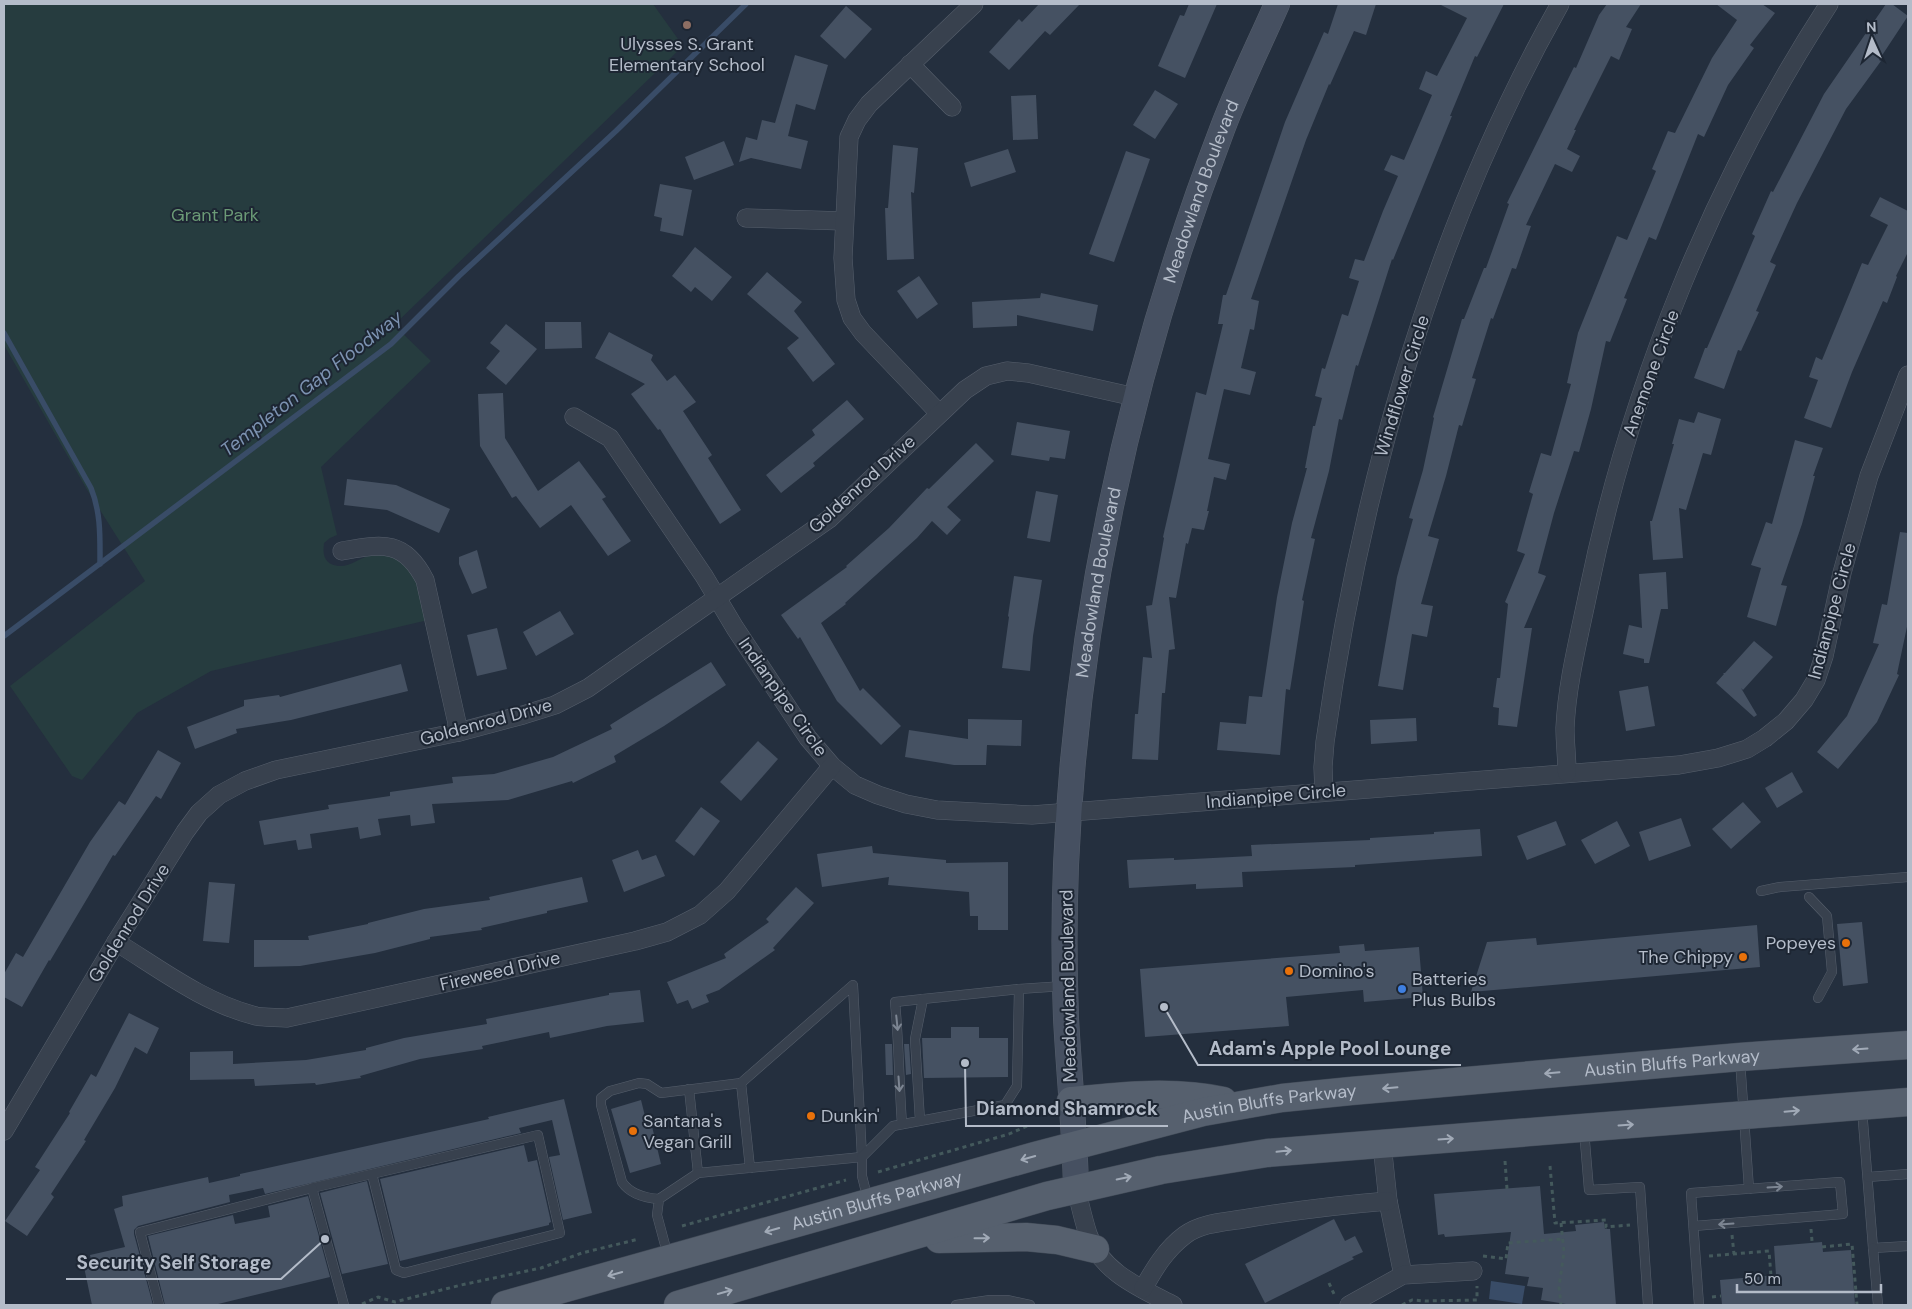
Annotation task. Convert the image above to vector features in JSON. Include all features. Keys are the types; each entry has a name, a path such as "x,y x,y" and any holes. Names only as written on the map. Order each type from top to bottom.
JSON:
{"main road":[{"name":"Austin Bluffs Parkway","path":"505,1305 1075,1145 1203,1112 1240,1105 1351,1091 1740,1057 1908,1046"},
{"path":"1071,1101 1162,1095 1207,1097 1240,1105"},
{"path":"678,1305 1076,1189 1197,1163 1258,1154 1908,1102"},
{"path":"898,1241 1052,1239 1095,1249"}],"street":[{"path":"939,413 874,347 852,318 846,300 843,279 844,221 849,137 857,120 869,104 974,4"},
{"name":"Meadowland Boulevard","path":"1076,1189 1065,986 1065,911 1069,813 1084,664 1092,606 1113,492 1135,397 1155,328 1188,222 1224,125 1277,4"},
{"name":"Windflower Circle","path":"1324,792 1325,742 1350,590 1391,416 1437,274 1467,197 1532,53 1560,4"},
{"name":"Anemone Circle","path":"1567,773 1565,728 1575,659 1599,540 1629,432 1662,338 1711,218 1768,105 1828,4"},
{"path":"910,64 952,107"},
{"path":"746,218 844,221"},
{"name":"Goldenrod Drive","path":"4,1130 116,942 185,832 199,814 219,796 244,781 276,770 458,732 555,705 588,688 829,519 939,413 965,390 986,376 1007,371 1135,397"},
{"name":"Indianpipe Circle","path":"574,417 610,438 704,576 716,598 808,738 832,766 855,786 913,806 937,810 1022,814 1069,813 1679,765 1718,758 1747,749 1765,738 1786,721 1804,700 1816,680 1824,656 1842,573 1870,476 1908,375"},
{"path":"342,551 368,546 386,546 406,553 418,566 425,580 458,732"},
{"name":"Fireweed Drive","path":"116,942 202,995 229,1008 258,1016 286,1018 635,941 668,932 700,915 727,891 832,766"},
{"path":"1382,1144 1388,1201 1403,1275"},
{"path":"1076,1189 1088,1236 1095,1249 1110,1268 1173,1305"},
{"path":"1143,1289 1156,1266 1169,1249 1184,1235 1207,1225 1340,1205 1388,1201"},
{"path":"1349,1305 1403,1275 1473,1271"}],"lane":[{"path":"1760,891 1780,887 1908,877"},
{"path":"1809,897 1827,916 1832,972 1818,998"},
{"path":"869,1203 862,1176 862,1157 853,985 741,1083 662,1093 647,1084 639,1083 610,1090 601,1098 601,1105 622,1182 625,1187 648,1199 659,1199 698,1173 862,1157 893,1126 1005,1105 1017,1086 1019,989"},
{"path":"902,1124 899,1075 900,1044 895,1002 1065,986"},
{"path":"920,1121 915,1038 923,999"},
{"path":"1740,1057 1749,1189"},
{"path":"741,1083 750,1168"},
{"path":"690,1089 698,1173"},
{"path":"1862,1105 1878,1305"},
{"path":"1584,1128 1589,1190 1640,1187 1648,1305"},
{"path":"159,1305 140,1232 312,1188 372,1174 538,1136 560,1233 404,1273 396,1270 372,1174"},
{"path":"1868,1177 1908,1174"},
{"path":"1694,1226 1843,1214 1840,1182 1691,1193 1700,1305"},
{"path":"312,1188 344,1305"},
{"path":"659,1199 657,1215 669,1259"},
{"path":"1873,1248 1908,1246"},
{"path":"956,1305 990,1300 1007,1300 1030,1305"}],"path":[{"path":"878,1172 1009,1134 1027,1126"},
{"path":"1505,1161 1507,1189"},
{"path":"1550,1166 1555,1224 1606,1220 1606,1227 1613,1226"},
{"path":"682,1226 846,1180"},
{"path":"1561,1223 1564,1252 1559,1287 1561,1305"},
{"path":"362,1304 378,1297 395,1302 461,1285 541,1268 582,1253 640,1239"},
{"path":"1822,1247 1852,1244 1857,1305"},
{"path":"1708,1256 1769,1252 1771,1276"}],"green space":[{"name":"Grant Park","path":"4,4 653,4 683,46 394,325 431,361 321,467 337,535 324,543 326,560 331,564 342,566 376,555 403,559 418,582 428,620 211,671 137,713 82,780 72,776 10,686 145,581 86,488 4,345"}],"water":[{"path":"1491,1281 1525,1286 1522,1304 1489,1299"}],"building":[{"path":"1039,4 1080,4 1050,35 1045,31 1009,70 989,52 1019,19 1022,22"},
{"path":"1189,4 1217,4 1185,78 1158,66 1180,15 1184,16"},
{"path":"1338,4 1376,4 1366,35 1354,31 1329,84 1306,140 1251,299 1259,301 1254,330 1250,329 1241,368 1256,372 1250,395 1224,389 1208,459 1230,464 1226,480 1214,477 1204,530 1192,528 1188,544 1186,543 1176,598 1169,597 1175,649 1169,650 1165,693 1162,693 1158,760 1132,759 1135,714 1138,714 1143,657 1152,658 1146,606 1152,605 1163,537 1196,392 1206,395 1223,324 1218,324 1223,295 1226,295 1285,122 1324,32 1328,34"},
{"path":"1439,4 1504,4 1477,57 1475,56 1392,259 1358,366 1356,365 1342,420 1339,419 1329,471 1311,538 1315,539 1302,600 1304,601 1290,690 1286,689 1280,755 1217,750 1220,722 1246,724 1249,696 1262,697 1277,597 1292,523 1307,468 1305,468 1313,426 1315,426 1322,398 1315,396 1322,368 1325,369 1342,314 1348,316 1359,281 1349,278 1355,259 1364,261 1398,176 1384,170 1391,155 1404,160 1432,95 1419,89 1426,71 1437,76 1467,18"},
{"path":"1607,4 1641,4 1626,27 1632,29 1619,60 1611,56 1574,130 1576,130 1567,149 1580,156 1572,172 1555,164 1526,225 1531,226 1516,269 1512,268 1493,319 1491,318 1472,378 1476,379 1462,426 1459,425 1428,536 1439,539 1421,604 1433,606 1427,637 1412,634 1403,690 1378,686 1397,577 1413,519 1409,518 1423,470 1433,417 1462,319 1464,319 1484,268 1486,268 1509,204 1507,203 1574,67 1576,68 1599,15"},
{"path":"1716,4 1762,4 1775,13 1750,45 1754,48 1728,85 1704,137 1698,134 1656,240 1649,237 1624,298 1627,299 1610,342 1606,341 1579,452 1574,451 1554,513 1538,573 1546,576 1524,628 1532,628 1517,727 1498,725 1499,708 1493,707 1497,678 1500,678 1508,604 1505,602 1525,554 1517,551 1533,494 1529,492 1541,453 1551,456 1571,384 1567,383 1578,333 1617,236 1627,240 1656,171 1652,169 1668,131 1675,133 1712,58 1737,20"},
{"path":"1886,4 1892,4 1908,16 1879,60 1881,61 1846,109 1797,203 1770,262 1776,265 1756,311 1759,312 1741,351 1738,350 1724,389 1694,378 1705,348 1707,348 1755,236 1752,234 1771,191 1773,192 1824,94"},
{"path":"846,6 872,29 845,59 820,36"},
{"path":"795,55 828,65 815,110 796,104 788,136 808,141 801,169 751,158 739,162 746,137 757,140 762,120 775,123"},
{"path":"1155,90 1178,104 1155,139 1133,125"},
{"path":"1036,95 1038,139 1013,140 1011,96"},
{"path":"724,141 734,165 694,180 685,157"},
{"path":"893,145 918,148 914,193 911,192 914,259 887,260 885,208 888,208"},
{"path":"1008,149 1016,172 971,187 964,163"},
{"path":"1126,151 1150,159 1114,262 1089,254"},
{"path":"660,184 692,190 683,236 660,231 662,218 654,216"},
{"path":"1880,197 1908,211 1908,252 1896,276 1887,303 1883,301 1852,372 1831,428 1804,418 1818,380 1809,377 1816,357 1822,360 1862,263 1868,265 1888,225 1870,216"},
{"path":"695,247 732,277 712,301 695,287 691,292 672,276"},
{"path":"767,272 802,302 794,311 835,364 813,382 787,348 799,338 747,294"},
{"path":"919,276 938,304 917,319 897,291"},
{"path":"1041,293 1098,305 1093,331 1017,315 1017,326 973,328 972,302 1040,298"},
{"path":"545,322 581,322 582,348 545,349"},
{"path":"506,324 537,349 506,385 486,368 500,351 490,343"},
{"path":"609,332 653,355 651,360 667,381 675,375 696,402 683,411 712,455 708,458 741,510 720,524 660,429 658,430 631,394 645,384 595,358"},
{"path":"503,393 505,438 538,491 579,461 606,497 602,499 631,541 608,556 571,505 540,528 516,496 512,498 480,446 478,394"},
{"path":"847,400 864,419 813,463 815,466 781,493 766,475 815,435 812,430"},
{"path":"1698,412 1721,419 1711,455 1703,453 1686,510 1679,508 1683,558 1653,560 1650,521 1652,521 1674,444 1672,444 1679,419 1694,423"},
{"path":"1017,422 1070,431 1065,459 1050,457 1049,461 1011,455"},
{"path":"1795,440 1823,448 1813,476 1815,476 1802,524 1781,585 1787,586 1776,626 1747,617 1761,568 1751,565 1766,522 1772,524"},
{"path":"976,443 994,461 947,507 961,520 947,535 932,521 917,538 846,604 821,623 860,691 863,688 901,726 881,745 837,701 800,637 798,639 781,615 847,567 889,528 927,488 929,489"},
{"path":"347,479 396,485 450,509 439,533 387,510 344,505"},
{"path":"1036,491 1058,495 1050,542 1027,538"},
{"path":"1900,532 1908,533 1908,622 1897,674 1899,675 1877,722 1838,769 1817,752 1847,716 1879,644 1873,643 1882,604 1887,605"},
{"path":"477,550 487,588 472,594 459,564 459,557"},
{"path":"1666,572 1668,609 1661,609 1649,663 1644,663 1644,659 1623,654 1629,625 1642,628 1639,574"},
{"path":"1014,576 1042,580 1033,636 1030,671 1002,668"},
{"path":"560,611 574,634 536,656 523,632"},
{"path":"497,628 507,669 477,676 467,635"},
{"path":"1754,641 1773,657 1743,690 1741,688 1757,715 1754,717 1716,683 1723,673"},
{"path":"711,662 726,685 614,756 616,762 573,783 572,781 508,800 432,804 435,823 411,826 410,815 378,819 381,835 360,839 358,827 310,834 312,848 298,850 296,840 264,845 259,821 329,809 328,805 390,796 390,792 453,783 452,777 494,774 553,757 612,729 610,725"},
{"path":"401,664 408,691 291,720 236,729 237,733 195,749 187,727 244,706 244,700 279,695 280,697"},
{"path":"1648,686 1655,726 1626,731 1619,691"},
{"path":"1416,718 1417,741 1371,744 1370,720"},
{"path":"968,719 1022,720 1021,746 987,745 986,765 954,765 905,757 909,730 968,739"},
{"path":"758,741 778,759 741,801 720,782"},
{"path":"158,750 181,763 161,799 156,796 115,856 113,855 22,1007 4,997 4,974 16,953 23,957 90,842 119,801 125,805"},
{"path":"1792,772 1803,792 1777,808 1765,788"},
{"path":"1743,802 1761,822 1731,849 1712,829"},
{"path":"701,807 720,821 694,856 675,841"},
{"path":"1681,818 1691,846 1649,861 1639,832"},
{"path":"1556,821 1566,845 1527,860 1517,836"},
{"path":"1617,821 1630,846 1595,864 1581,840"},
{"path":"1480,829 1482,856 1355,865 1355,867 1242,872 1243,887 1196,889 1196,884 1129,888 1127,860 1174,858 1174,860 1252,856 1251,845 1370,840 1370,838"},
{"path":"872,846 873,853 946,860 946,863 1008,862 1008,930 978,930 978,916 970,916 969,892 888,885 889,877 822,887 817,854"},
{"path":"638,850 642,860 656,855 665,876 624,892 612,860"},
{"path":"582,877 588,902 481,928 482,930 430,937 430,939 375,953 300,966 254,967 254,940 309,940 308,936 368,924 424,909 490,900 489,897"},
{"path":"209,882 235,884 229,943 203,941"},
{"path":"796,887 814,903 773,948 775,950 719,990 706,995 709,1002 692,1009 688,1000 677,1004 667,982 726,958 724,954 769,922 766,919"},
{"path":"1862,922 1868,983 1843,986 1837,924"},
{"path":"1757,925 1760,967 1471,992 1487,942 1536,938 1537,945"},
{"path":"1364,944 1365,951 1419,947 1423,997 1364,1002 1363,990 1286,997 1289,1026 1145,1037 1140,969 1340,953 1339,946"},
{"path":"640,990 644,1022 607,1026 550,1038 549,1032 482,1046 483,1049 420,1059 360,1076 361,1078 316,1085 315,1083 255,1086 254,1079 190,1080 190,1052 233,1051 233,1064 306,1060 366,1050 366,1048 404,1038 487,1024 486,1019 609,995 609,993"},
{"path":"129,1013 159,1028 147,1054 135,1047 115,1088 84,1140 86,1141 51,1194 54,1197 27,1236 5,1221 40,1170 35,1167 70,1113 91,1074 96,1077"},
{"path":"951,1027 979,1027 979,1038 1008,1038 1008,1077 924,1078 922,1038 951,1038"},
{"path":"885,1044 892,1044 893,1075 886,1075"},
{"path":"904,1044 909,1044 911,1074 906,1075"},
{"path":"564,1099 592,1213 563,1220 549,1157 560,1155 552,1120 519,1128 521,1133 265,1194 263,1188 229,1195 230,1202 138,1226 134,1230 134,1234 153,1305 92,1305 84,1267 92,1265 90,1255 125,1247 114,1209 123,1206 122,1196 208,1177 209,1183 240,1176 240,1174 489,1119 488,1117"},
{"path":"641,1100 646,1120 650,1118 661,1164 630,1173 611,1109"},
{"path":"524,1145 528,1162 537,1160 551,1222 549,1225 400,1261 380,1179"},
{"path":"367,1181 388,1264 342,1274 320,1193"},
{"path":"1540,1186 1544,1234 1576,1231 1575,1225 1604,1222 1605,1229 1610,1229 1616,1305 1572,1305 1541,1300 1543,1288 1527,1286 1529,1277 1505,1274 1511,1232 1445,1237 1444,1234 1438,1235 1434,1194"},
{"path":"308,1196 330,1277 214,1305 165,1305 148,1236 233,1215 235,1224 270,1217 268,1206"},
{"path":"1334,1219 1345,1241 1355,1236 1363,1252 1352,1257 1354,1259 1265,1303 1245,1264"},
{"path":"1822,1242 1823,1252 1851,1250 1855,1305 1722,1305 1720,1280 1776,1275 1774,1246"}],"waterway":[{"name":"Templeton Gap Floodway","path":"4,636 391,344 459,276 616,131 746,4"},
{"path":"4,333 91,488 98,516 100,564"}],"place":[{"name":"Ulysses S. Grant Elementary School","path":"687,25"},
{"name":"Popeyes","path":"1846,943"},
{"name":"The Chippy","path":"1743,957"},
{"name":"Domino's","path":"1289,971"},
{"name":"Batteries Plus Bulbs","path":"1402,989"},
{"name":"Adam's Apple Pool Lounge","path":"1164,1007"},
{"name":"Diamond Shamrock","path":"965,1063"},
{"name":"Dunkin'","path":"811,1116"},
{"name":"Santana's Vegan Grill","path":"633,1131"},
{"name":"Security Self Storage","path":"325,1239"}]}
